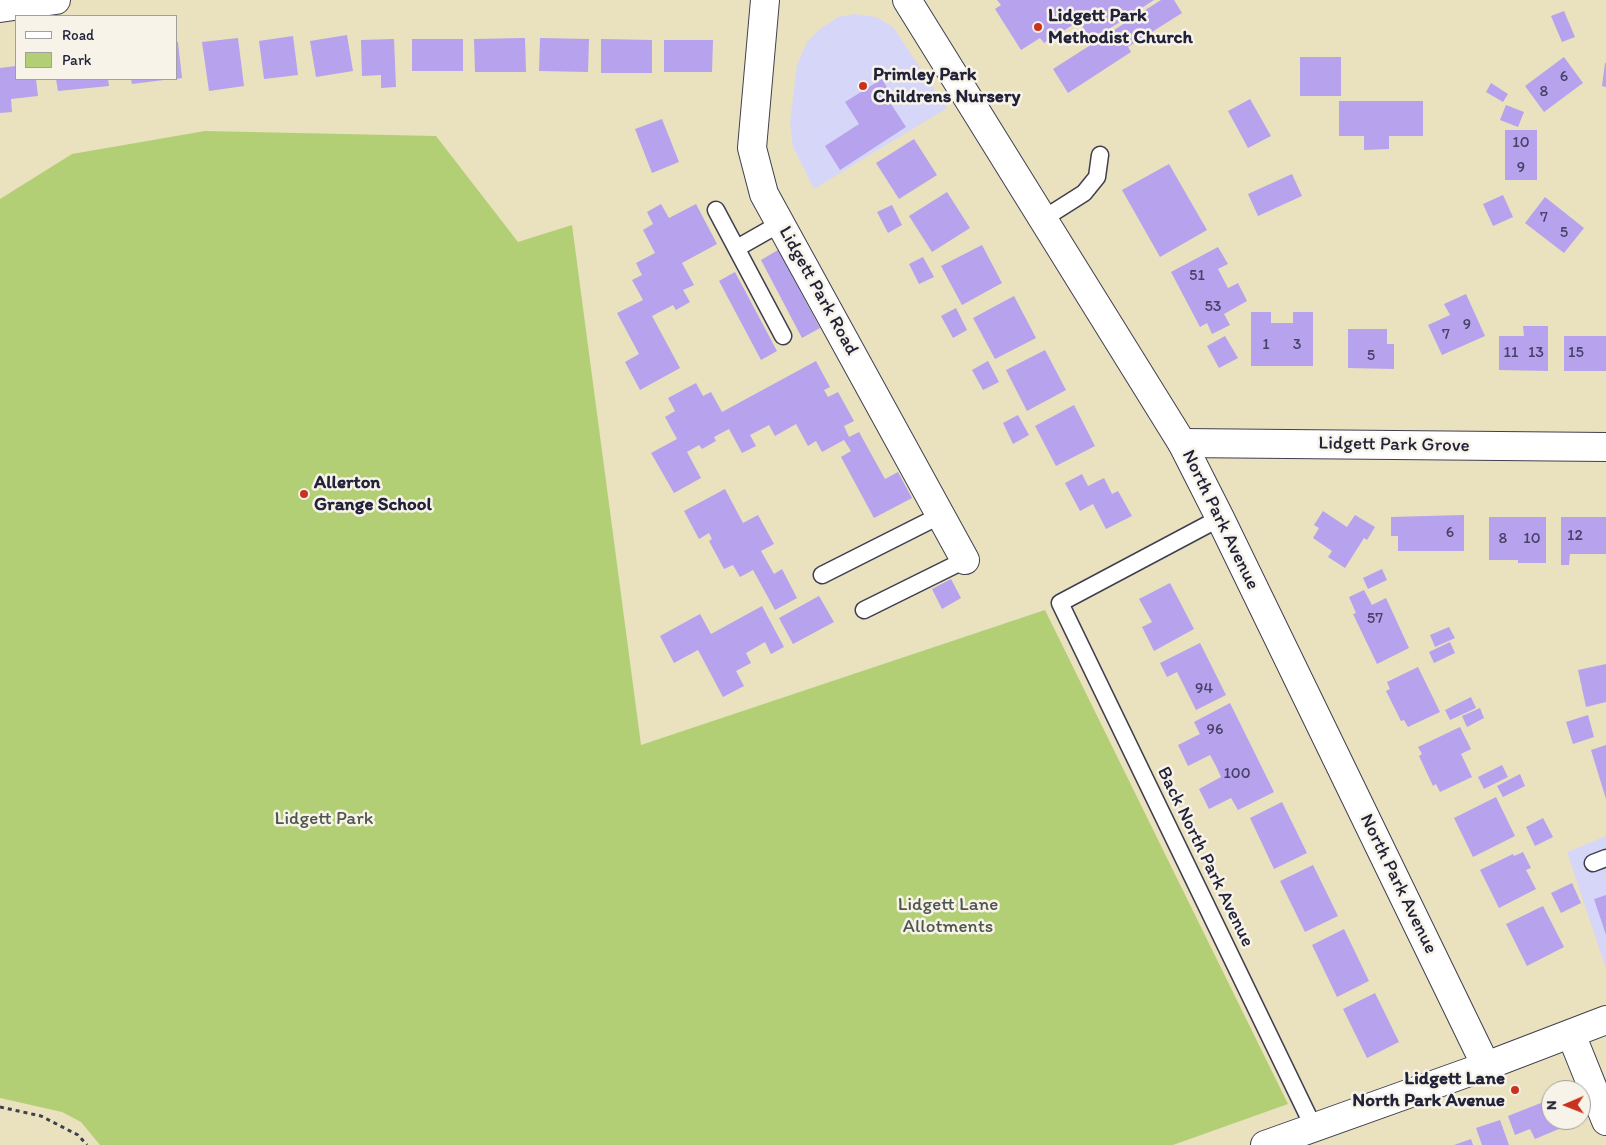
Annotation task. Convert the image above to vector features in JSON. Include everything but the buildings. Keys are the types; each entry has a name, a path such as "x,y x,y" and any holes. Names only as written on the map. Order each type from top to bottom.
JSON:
{"street":[{"path":"0,8 56,0"},
{"name":"Lidgett Park Road","path":"764,0 752,148 764,194 965,560"},
{"name":"North Park Avenue","path":"907,0 1182,443 1486,1066"},
{"name":"Lidgett Park Grove","path":"1182,443 1606,447"},
{"path":"1265,1145 1486,1066 1606,1020"},
{"path":"1571,1034 1606,1121"}],"lane":[{"path":"1043,219 1084,194 1096,177 1100,155"},
{"path":"716,210 783,336"},
{"path":"737,248 780,223"},
{"path":"822,575 941,515"},
{"name":"Back North Park Avenue","path":"1220,518 1060,603 1314,1128"},
{"path":"864,610 965,560"}],"path":[{"path":"0,1107 41,1116 78,1135 87,1145"}],"shaded area":[{"name":"Primley Park Childrens Nursery","path":"855,14 876,17 893,27 947,108 814,189 793,147 790,122 797,65 807,42 820,29 838,17"},
{"path":"1606,836 1606,969 1567,852"}],"green space":[{"name":"Lidgett Park","path":"205,131 436,136 518,242 572,225 641,745 1045,610 1288,1104 1173,1145 100,1145 81,1122 62,1112 0,1098 0,199 72,154"}],"place":[{"name":"Lidgett Park Methodist Church","path":"1038,27"},
{"name":"Primley Park Childrens Nursery","path":"863,86"},
{"name":"Allerton Grange School","path":"304,494"},
{"name":"Lidgett Lane North Park Avenue","path":"1515,1090"}],"park label":[{"name":"Lidgett Lane Allotments","path":"948,916"}]}
